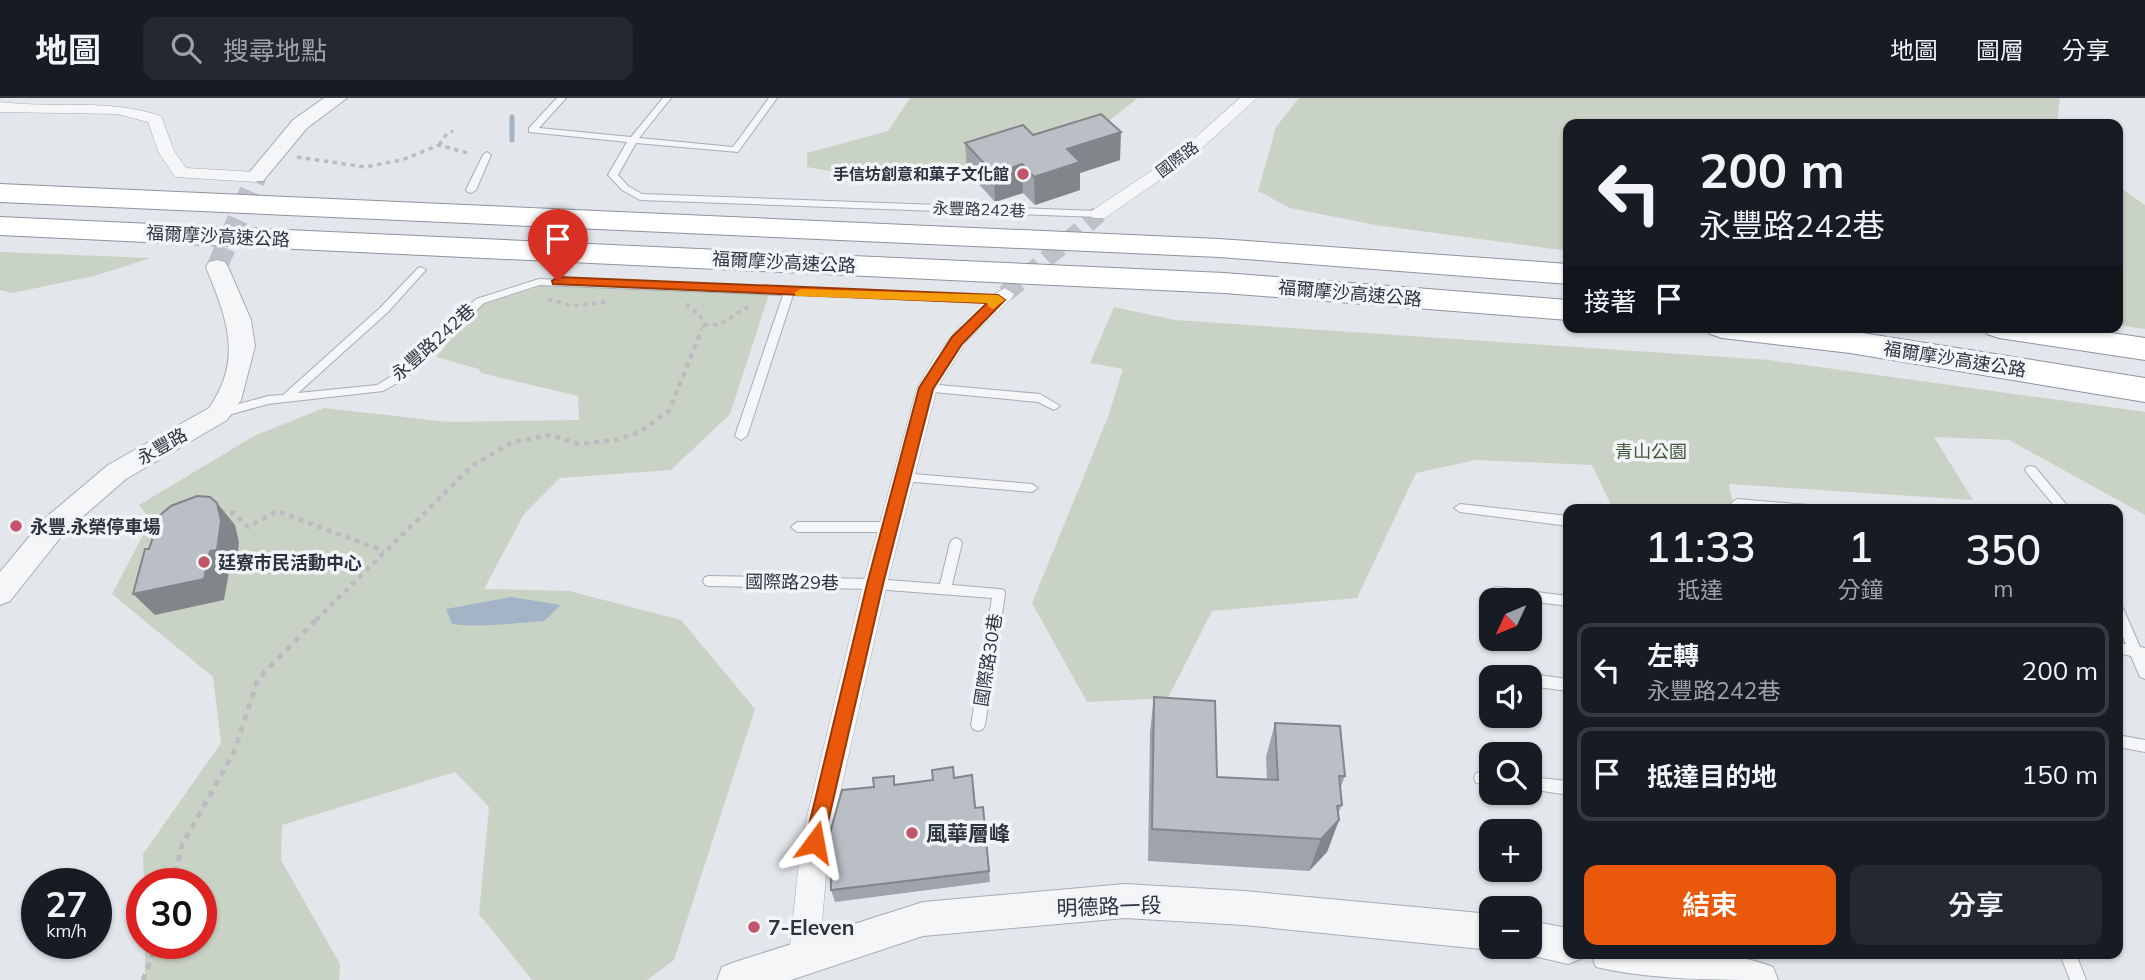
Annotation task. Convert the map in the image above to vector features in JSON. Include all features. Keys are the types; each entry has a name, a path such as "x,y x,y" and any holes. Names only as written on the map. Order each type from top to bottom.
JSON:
{"highway":[{"name":"福爾摩沙高速公路","path":"0,193 1219,248 1563,274"},
{"name":"福爾摩沙高速公路","path":"0,226 1224,283 1563,310"},
{"name":"福爾摩沙高速公路","path":"1772,333 1863,344 2145,390"},
{"path":"2039,333 2145,349"}],"street":[{"path":"0,107 100,107 145,115 155,120 166,151 181,173 256,177 300,124 337,98"},
{"name":"國際路","path":"1099,214 1184,156 1250,98"},
{"path":"217,267 239,320 243,346 232,394 218,414"},
{"path":"804,956 815,842 875,584 926,388 957,340 1002,297"},
{"name":"永豐路","path":"0,593 54,526 117,472 218,414"},
{"name":"明德路一段","path":"735,980 923,919 1125,901 1244,908 1479,931"},
{"path":"1542,941 1563,945"},
{"path":"1640,959 1759,980"}],"lane":[{"path":"562,98 532,130 735,150 773,98"},
{"path":"633,141 667,98"},
{"name":"永豐路242巷","path":"633,141 613,175 625,188 640,197 1099,214"},
{"path":"471,190 485,159"},
{"path":"285,398 407,288 421,270"},
{"name":"永豐路242巷","path":"218,414 268,400 379,388 402,375 480,301 547,282 789,293 1002,297"},
{"path":"741,436 789,293"},
{"path":"926,388 1040,398 1054,405"},
{"path":"2031,470 2060,504"},
{"path":"902,477 1032,488"},
{"path":"1460,508 1563,520"},
{"path":"797,527 890,527"},
{"path":"945,589 956,543"},
{"name":"國際路29巷","path":"709,581 875,584"},
{"name":"國際路30巷","path":"875,584 999,594 978,725"},
{"path":"1542,598 1563,600"},
{"path":"2123,621 2140,652 2145,673"},
{"path":"1542,682 1563,684"},
{"path":"2123,742 2145,746"},
{"path":"1542,785 1563,787"},
{"path":"2070,959 2078,980"}],"path":[{"path":"275,154 365,167 402,160 439,145 446,135 453,131"},
{"path":"439,145 485,159"},
{"path":"547,282 537,291 541,298 573,306 614,301"},
{"path":"176,868 182,845 234,751 258,679 473,465 513,442 550,435 579,443 616,440 640,432 669,411 704,325 700,315 687,304 676,302"},
{"path":"704,325 719,325 754,304 784,307"},
{"path":"216,513 234,513 248,527 277,511 384,551"},
{"path":"143,980 151,959"}],"green space":[{"path":"910,98 1138,98 1097,130 967,169 886,181 807,167 807,153 888,131"},
{"path":"1299,98 2060,98 2058,119 1563,119 1563,250 1376,225 1290,208 1258,191 1276,127"},
{"path":"2123,190 2145,205 2145,329 2123,326"},
{"path":"0,252 151,258 94,276 12,293 0,290"},
{"path":"552,283 769,294 730,414 671,470 560,478 524,514 484,589 569,591 681,620 755,709 674,960 647,980 532,980 479,914 489,807 455,772 282,825 281,860 340,964 339,980 145,980 145,959 217,959 217,868 143,868 143,854 221,743 213,677 112,594 151,520 139,505 254,436 324,408 448,422 579,420 578,396 481,373 479,369 436,357 480,305"},
{"name":"青山公園","path":"1114,307 1175,320 1769,360 2145,412 2145,515 2009,440 1934,437 1973,500 1729,484 1733,504 1611,504 1592,465 1476,460 1416,473 1357,598 1212,611 1168,698 1087,702 1032,603 1108,417 1123,369 1090,363"}],"water":[{"path":"511,597 561,605 544,621 487,625 452,624 446,609"}],"building":[{"path":"1101,114 1121,132 1067,149 1080,162 1034,177 1022,164 994,174 965,143 1023,125 1033,135"},
{"path":"197,496 210,497 217,503 221,521 217,550 210,551 204,579 133,594 145,549 149,549 160,515 171,506"},
{"path":"1154,697 1215,701 1217,777 1278,780 1275,723 1340,726 1345,776 1339,776 1342,805 1337,806 1339,820 1321,839 1152,829"},
{"name":"風華層峰","path":"953,767 954,778 972,775 975,808 983,807 989,871 831,890 830,833 842,790 874,787 873,778 894,776 894,785 933,780 932,770"}],"waterway":[{"path":"512,117 512,140"}],"tunnel":[{"path":"217,267 256,177"},
{"path":"1005,294 1099,214"}],"slow traffic":[{"path":"800,293 998,300 993,304"}],"place":[{"name":"手信坊創意和菓子文化館","path":"1023,174"},
{"name":"永豐.永榮停車場","path":"16,526"},
{"name":"廷寮市民活動中心","path":"204,562"},
{"name":"風華層峰","path":"912,833"},
{"name":"7-Eleven","path":"754,927"}],"route":[{"path":"558,281 998,300 957,340 937,367 926,388 875,584 815,842"}]}
